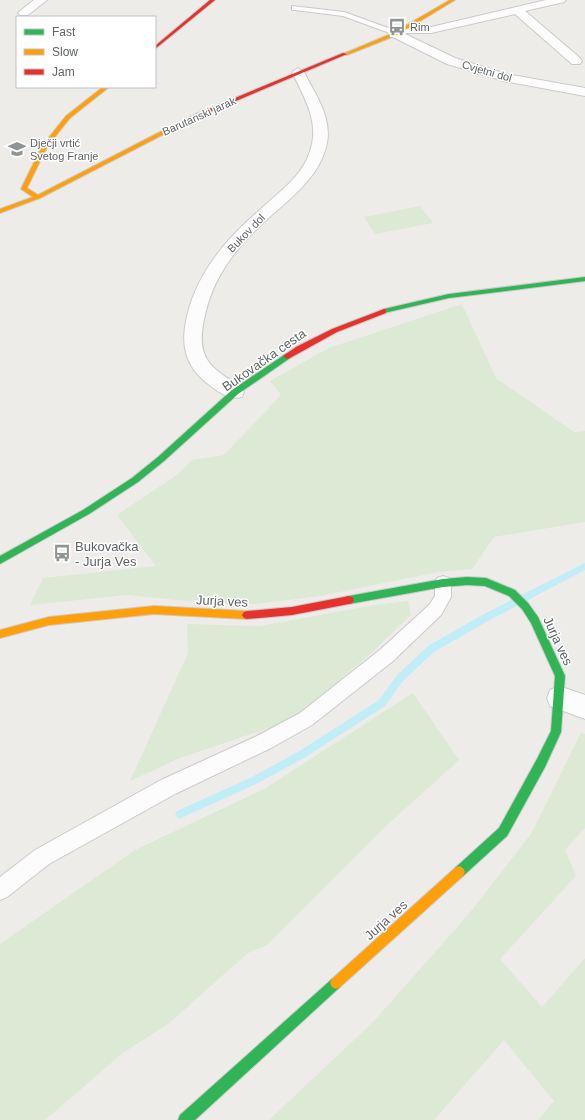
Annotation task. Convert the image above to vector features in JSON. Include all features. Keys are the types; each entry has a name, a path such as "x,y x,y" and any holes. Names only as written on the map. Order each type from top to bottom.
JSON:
{"street":[{"path":"24,12 41,0"},
{"path":"156,47 205,8 211,0"},
{"name":"Barutanski jarak","path":"0,210 38,197 196,116 298,72 399,32 453,0"},
{"name":"Barutanski jarak","path":"399,32 431,30 518,11 560,0"},
{"path":"518,11 576,62"},
{"name":"Cvjetni dol","path":"399,32 451,61 504,77 584,92"},
{"name":"Bukov dol","path":"236,392 214,380 196,360 192,346 198,301 219,261 258,219 294,190 309,172 320,142 321,127 314,105 298,72"},
{"path":"38,197 24,189 44,146 68,116 105,88"},
{"name":"Bukovačka cesta","path":"0,560 91,509 134,481 170,452 236,392 288,356 319,337 354,322 399,308 460,294 585,279"},
{"name":"Jurja ves","path":"0,634 49,621 154,610 251,615 292,612 443,583 467,581 486,582 512,593 525,606 535,620 560,676 556,732 541,763 503,832 185,1120"},
{"path":"559,698 585,707"}],"lane":[{"path":"295,8 344,14 399,32"},
{"path":"0,890 42,857 168,787 264,742 306,719 387,655 435,610 443,597 443,583"}],"green space":[{"path":"420,206 433,223 375,234 364,217"},
{"path":"462,304 496,378 574,432 585,431 585,522 494,537 472,569 438,572 320,596 255,604 186,601 127,595 30,605 43,578 156,566 117,515 177,475 192,460 224,455 281,395 270,381 329,348"},
{"path":"408,601 411,615 369,655 292,720 180,758 130,781 188,653 187,624 260,626 375,605"},
{"path":"413,693 459,760 385,827 267,945 248,953 168,1024 124,1052 45,1120 0,1120 0,944 135,850 264,789"},
{"path":"581,733 585,734 585,828 565,850 576,876 500,959 542,1007 585,958 585,1120 538,1120 554,1101 504,1040 434,1120 269,1120 373,1022 468,915 531,834"}],"waterway":[{"path":"180,814 253,781 301,755 382,703 400,678 431,649 485,618 585,566"}],"traffic: fast":[{"path":"384,311 449,296 585,279"},
{"path":"0,560 86,512 135,480 161,459 235,392 287,356"},
{"path":"349,600 443,583 467,581 486,582 512,593 525,606 535,620 560,676 556,732 541,763 503,832 459,872"},
{"path":"185,1120 336,983"}],"traffic: slow":[{"path":"345,54 395,34 453,0"},
{"path":"38,197 24,189 44,147 68,117 105,88"},
{"path":"0,211 38,197 164,132"},
{"path":"0,634 49,621 154,610 247,615"},
{"path":"336,983 459,872"}],"traffic: jam":[{"path":"156,47 213,0"},
{"path":"164,132 196,116 345,54"},
{"path":"287,356 334,330 384,311"},
{"path":"247,615 292,611 349,600"}],"place":[{"name":"Rim","path":"397,27"},
{"name":"Dječji vrtić Svetog Franje","path":"17,149"},
{"name":"Bukovačka - Jurja Ves","path":"62,553"}]}
